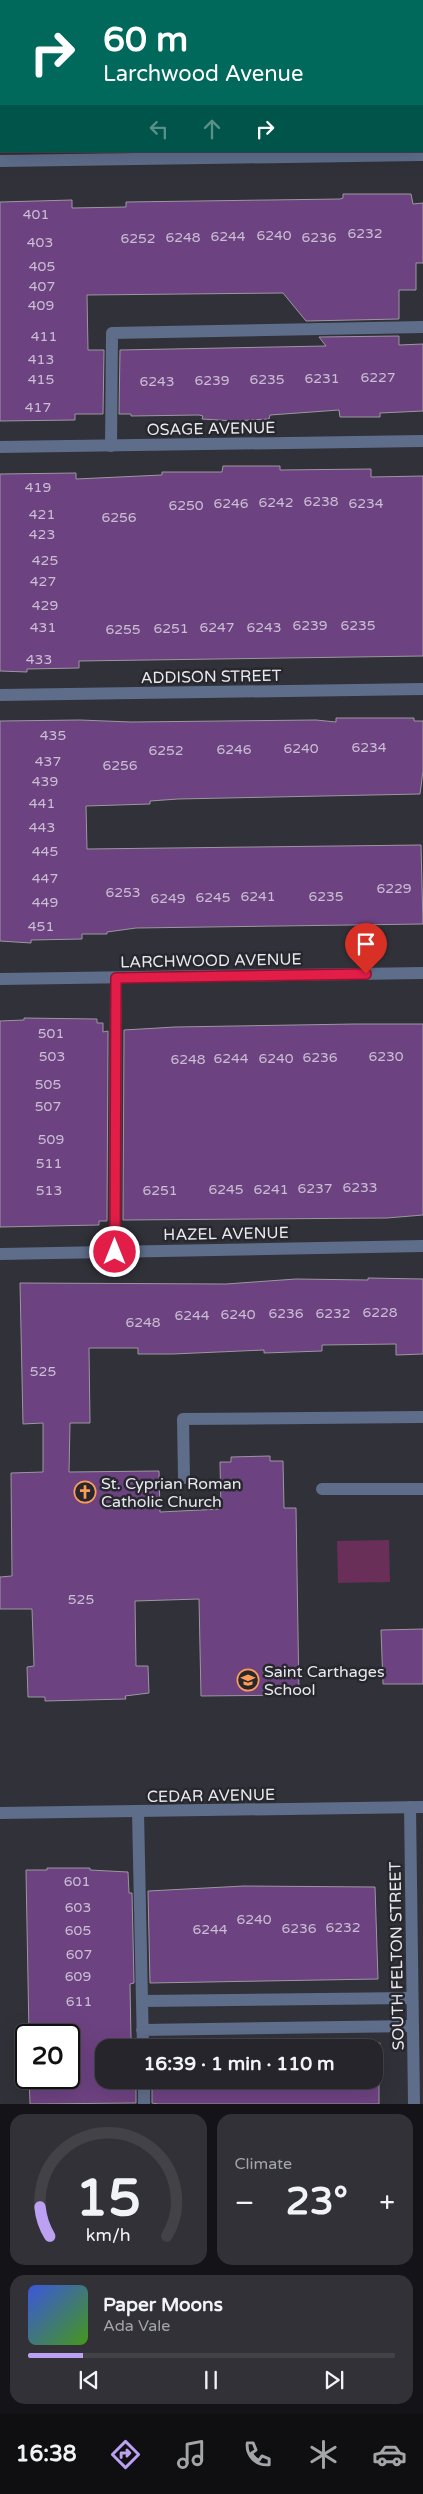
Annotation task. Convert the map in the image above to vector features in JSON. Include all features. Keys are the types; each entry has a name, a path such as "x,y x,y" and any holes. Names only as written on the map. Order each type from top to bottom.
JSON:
{"street":[{"path":"0,161 423,155"},
{"path":"111,446 112,333 423,327"},
{"name":"OSAGE AVENUE","path":"0,447 423,442"},
{"name":"ADDISON STREET","path":"0,695 423,689"},
{"name":"LARCHWOOD AVENUE","path":"0,979 423,973"},
{"path":"115,1252 116,978"},
{"name":"HAZEL AVENUE","path":"0,1254 423,1246"},
{"path":"184,1478 184,1419 423,1417"},
{"path":"322,1490 423,1489"},
{"name":"SOUTH FELTON STREET","path":"410,1807 414,2104"},
{"name":"CEDAR AVENUE","path":"0,1813 423,1807"},
{"path":"138,1812 142,2039"},
{"path":"142,2001 412,1998"},
{"path":"142,2030 413,2026"},
{"path":"144,2089 144,2104"}],"shaded area":[{"path":"389,1540 390,1582 338,1583 337,1541"}],"building":[{"path":"343,194 411,194 413,204 423,203 423,263 416,263 416,290 399,290 399,319 306,321 283,293 87,295 88,350 104,350 103,414 75,414 75,420 0,421 0,202 72,200 72,208 126,207 126,202 340,199 343,198"},
{"path":"399,336 399,345 423,344 423,411 380,413 380,417 340,417 339,410 270,415 269,419 234,421 202,419 203,416 199,415 131,416 131,414 119,414 120,350 326,346 319,337"},
{"path":"223,466 280,466 280,470 371,469 371,477 423,476 423,656 79,661 79,668 27,669 27,672 0,671 0,474 76,473 76,479 162,475 162,472 222,472"},
{"path":"336,718 414,718 414,721 423,721 423,771 420,794 178,799 150,801 150,804 86,806 87,849 421,845 423,924 136,928 107,932 107,934 82,934 82,939 31,940 31,943 0,941 0,721 316,720 336,722"},
{"path":"24,1018 97,1019 97,1023 103,1023 103,1032 108,1031 107,1221 99,1221 99,1225 0,1227 0,1021 24,1020"},
{"path":"423,1024 423,1215 387,1218 123,1220 124,1030 175,1027"},
{"path":"368,1278 423,1279 423,1354 396,1355 396,1344 322,1345 322,1351 264,1353 264,1350 138,1354 138,1348 89,1348 90,1423 70,1423 69,1472 159,1471 160,1512 221,1509 220,1462 231,1462 231,1457 270,1456 270,1461 283,1461 284,1508 296,1508 299,1695 201,1696 199,1599 135,1601 136,1666 148,1666 149,1693 125,1696 126,1699 45,1701 45,1697 28,1697 27,1667 34,1666 32,1609 0,1609 0,1577 12,1576 11,1473 43,1472 43,1423 23,1424 20,1283 226,1284 296,1279 368,1280"},
{"path":"423,1629 423,1684 383,1684 381,1630"},
{"path":"47,1868 90,1868 90,1870 128,1872 129,1893 132,1893 134,1983 130,1984 131,2039 95,2039 95,2089 136,2089 136,2103 30,2104 29,2089 80,2089 80,2024 29,2024 26,1870 47,1870"},
{"path":"244,1886 375,1887 378,1979 150,1983 148,1891"},
{"path":"152,2089 379,2089 379,2104 152,2103"}],"place":[{"name":"St. Cyprian Roman Catholic Church","path":"85,1492"},
{"name":"Saint Carthages School","path":"248,1680"}],"route":[{"path":"115,1252 116,978 366,974"}]}
